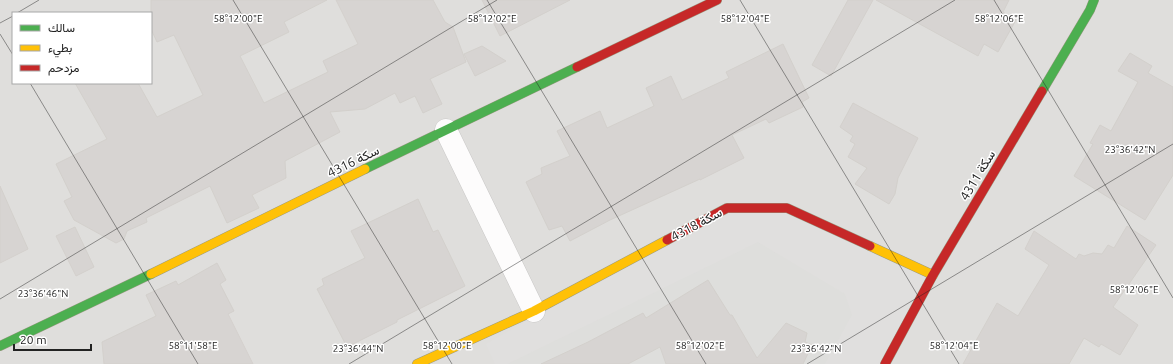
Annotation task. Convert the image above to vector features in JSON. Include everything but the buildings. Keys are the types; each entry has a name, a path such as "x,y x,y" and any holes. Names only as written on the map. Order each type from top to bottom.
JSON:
{"street":[{"name":"سكة 4316","path":"0,346 71,314 446,130 717,0"},
{"name":"سكة 4311","path":"885,364 933,275 1090,10 1094,0"},
{"path":"446,130 534,311"},
{"name":"سكة 4318","path":"417,364 534,311 727,208 787,208 933,275"}],"shaded area":[{"path":"0,0 1173,0 1173,364 0,364"},
{"path":"727,208 787,208 933,275 885,364 825,364 852,315 845,294 758,242 507,364 495,364 486,344"},
{"path":"758,242 845,294 852,315 825,364 508,364"}],"traffic: fast":[{"path":"1042,91 1090,10 1094,0"},
{"path":"365,169 577,67"},
{"path":"0,346 151,274"}],"traffic: slow":[{"path":"151,274 365,169"},
{"path":"417,364 534,311 667,240"},
{"path":"870,246 933,275"}],"traffic: jam":[{"path":"577,67 717,0"},
{"path":"885,364 933,275 1042,91"},
{"path":"667,240 727,208 787,208 870,246"}]}
